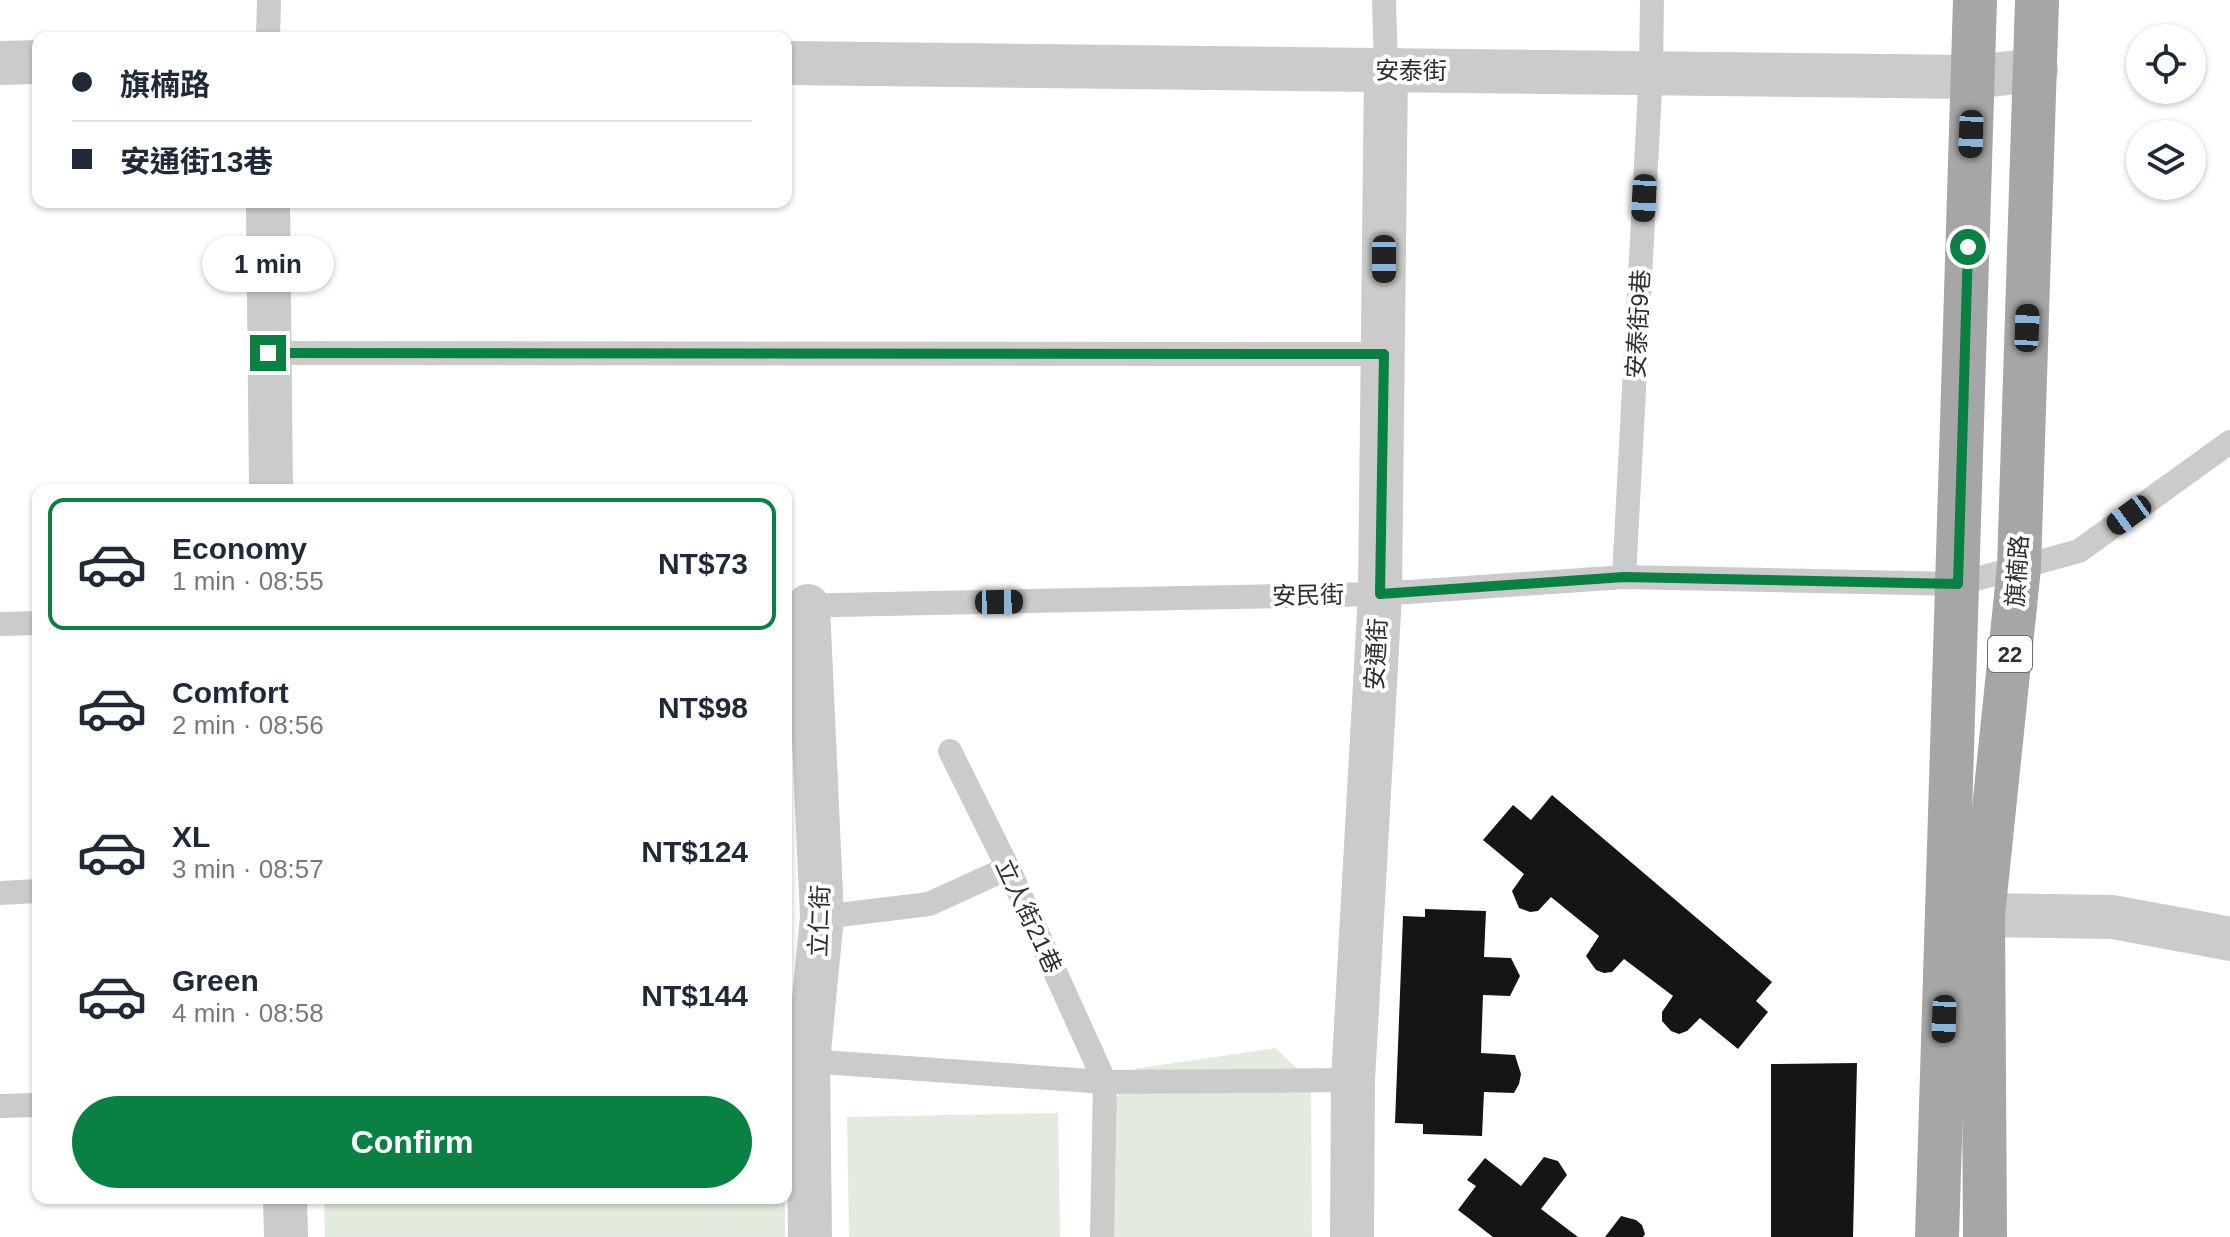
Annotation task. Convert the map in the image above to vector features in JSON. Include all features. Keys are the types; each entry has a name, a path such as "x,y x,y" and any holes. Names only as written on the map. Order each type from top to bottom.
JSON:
{"main road":[{"name":"22","path":"1937,1237 1975,0"},
{"name":"旗楠路","path":"1985,1237 1983,915 2019,567 2037,0"}],"street":[{"path":"0,63 32,62"},
{"name":"安泰街","path":"792,63 1973,77 2036,70"},
{"name":"安通街","path":"1352,1237 1353,1080 1380,594 1386,70"},
{"path":"268,208 271,484"},
{"name":"立仁街","path":"797,606 822,917 797,1061 810,1237"},
{"path":"1983,915 2113,917 2230,939"},
{"path":"285,1204 286,1237"}],"lane":[{"path":"268,32 269,0"},
{"path":"1384,0 1386,70"},
{"name":"安泰街9巷","path":"1624,577 1651,71 1652,0"},
{"path":"268,353 1384,354"},
{"name":"安民街","path":"797,606 1380,594 1624,577 1958,584 2079,551 2230,442"},
{"path":"0,624 32,623"},
{"name":"立人街21巷","path":"950,751 1008,868 1105,1082"},
{"path":"822,917 929,904 1008,868"},
{"path":"0,893 32,891"},
{"path":"797,1061 1105,1082 1353,1080"},
{"path":"1102,1237 1105,1082"},
{"path":"0,1106 32,1105"}],"shaded area":[{"path":"1275,1048 1311,1081 1312,1237 1110,1237 1110,1109 1134,1069"},
{"path":"1058,1113 1060,1237 849,1237 847,1117"},
{"path":"324,1204 785,1204 785,1237 325,1237"}],"building":[{"path":"1552,795 1772,982 1756,1001 1768,1012 1738,1049 1700,1018 1687,1031 1679,1034 1671,1031 1662,1021 1662,1012 1673,996 1624,959 1612,972 1596,970 1586,956 1599,936 1551,897 1538,911 1519,908 1512,891 1524,874 1483,840 1513,805 1531,820"},
{"path":"1425,909 1486,911 1484,957 1511,958 1520,976 1510,996 1483,995 1481,1053 1515,1055 1521,1074 1514,1093 1484,1092 1482,1136 1423,1134 1423,1124 1395,1123 1403,916 1425,917"},
{"path":"1857,1063 1853,1237 1771,1237 1771,1064"},
{"path":"1544,1157 1558,1161 1567,1175 1541,1209 1578,1237 1493,1237 1458,1210 1476,1186 1467,1180 1485,1158 1521,1186"},
{"path":"1621,1216 1642,1225 1643,1237 1605,1237"}],"route":[{"path":"268,353 1384,354 1380,594 1624,577 1958,584 1968,247"}]}
